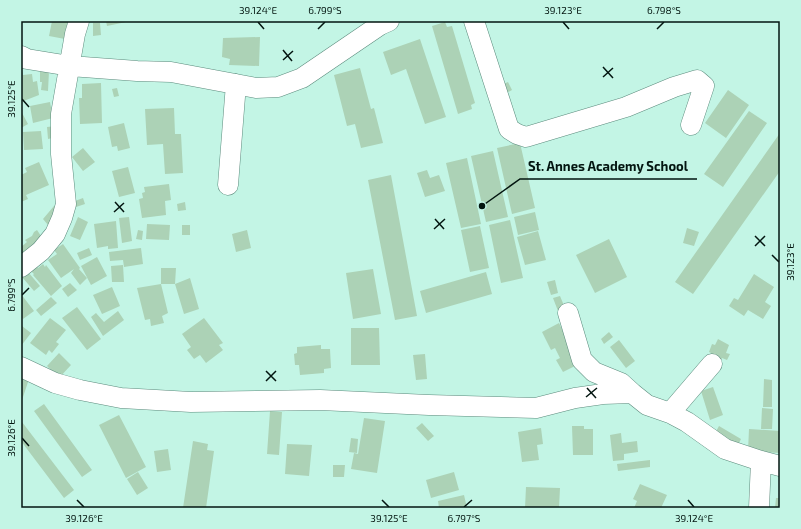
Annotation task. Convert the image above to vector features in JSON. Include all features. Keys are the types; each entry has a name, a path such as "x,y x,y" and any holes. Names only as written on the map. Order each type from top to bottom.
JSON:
{"street":[{"path":"21,267 41,251 55,234 66,204 61,154 61,114 75,34 79,21"},
{"path":"21,56 27,59 70,66 171,72 256,88 278,87 302,78 380,25 390,21"},
{"path":"474,21 509,129 517,134 526,136 626,107 674,87 697,80 704,86 691,125"},
{"path":"228,185 236,84"},
{"path":"568,313 582,360 594,372 621,383 647,405 670,413 687,422 725,449 780,466"},
{"path":"670,413 712,364"},
{"path":"21,367 55,383 80,390 121,398 191,402 320,400 416,405 536,408 576,398 603,394 632,393"},
{"path":"759,508 761,461"}],"building":[{"path":"52,21 68,21 65,39 49,36"},
{"path":"106,21 126,21 126,22 107,26"},
{"path":"445,22 447,27 452,26 475,103 471,105 472,109 458,114 432,26"},
{"path":"93,23 100,23 101,35 93,36"},
{"path":"260,37 259,66 229,65 230,59 222,57 223,38"},
{"path":"420,39 446,117 425,124 406,69 391,75 383,52"},
{"path":"360,68 371,109 374,108 383,143 361,148 355,124 347,126 334,75"},
{"path":"40,70 49,71 48,91 41,90 42,82 40,82"},
{"path":"21,71 23,75 32,74 33,82 37,81 39,95 21,102"},
{"path":"508,82 512,90 501,96 496,87"},
{"path":"101,83 102,123 80,124 79,98 82,98 82,84"},
{"path":"117,88 119,96 114,97 112,89"},
{"path":"728,90 749,105 726,138 705,123"},
{"path":"50,102 53,118 33,123 30,106"},
{"path":"174,108 175,134 181,134 183,173 165,174 163,144 147,145 145,109"},
{"path":"21,111 28,124 21,128"},
{"path":"749,111 767,123 723,187 704,174"},
{"path":"124,123 130,148 118,151 117,146 112,147 108,127"},
{"path":"56,126 57,137 48,139 47,127"},
{"path":"41,131 43,149 24,150 23,132"},
{"path":"780,133 780,171 693,294 675,282"},
{"path":"520,143 535,208 512,214 497,148"},
{"path":"83,148 95,162 83,171 72,157"},
{"path":"493,151 508,217 486,222 471,156"},
{"path":"467,158 481,224 461,228 446,163"},
{"path":"39,162 49,185 26,195 28,199 21,202 21,175 27,172 25,168"},
{"path":"128,167 135,193 119,197 112,171"},
{"path":"427,170 430,178 439,175 445,191 425,197 417,173"},
{"path":"391,175 417,316 395,320 368,180"},
{"path":"169,184 171,200 165,201 166,215 142,218 139,199 143,198 142,193 145,192 144,187"},
{"path":"83,198 85,204 76,207 75,201"},
{"path":"185,202 186,210 178,211 177,204"},
{"path":"54,206 59,210 48,225 43,219"},
{"path":"535,212 539,230 518,235 514,217"},
{"path":"78,217 88,222 80,240 70,236"},
{"path":"129,217 132,241 122,243 119,218"},
{"path":"510,220 523,278 501,283 489,225"},
{"path":"116,221 118,248 108,249 108,246 97,248 94,224"},
{"path":"147,224 170,225 169,240 146,239"},
{"path":"182,225 190,225 190,235 182,235"},
{"path":"480,226 489,268 470,272 461,230"},
{"path":"687,228 699,232 694,246 683,243"},
{"path":"37,230 43,239 21,259 21,247 27,242 25,240 32,236"},
{"path":"138,230 143,231 142,240 136,239"},
{"path":"247,230 251,248 236,252 232,234"},
{"path":"538,231 546,260 525,265 517,237"},
{"path":"609,239 627,277 595,293 576,255"},
{"path":"63,244 80,268 79,269 87,278 80,285 71,273 74,269 61,278 48,260 57,254 54,250"},
{"path":"89,248 92,255 80,260 77,253"},
{"path":"141,248 143,264 124,267 123,260 110,261 109,252"},
{"path":"97,257 107,276 91,285 81,266"},
{"path":"43,264 45,267 46,265 62,286 51,296 31,271 37,266 38,268"},
{"path":"123,265 124,282 112,282 111,266"},
{"path":"161,268 176,268 175,284 161,284"},
{"path":"373,269 381,314 353,319 346,273"},
{"path":"28,272 40,286 34,291 22,277"},
{"path":"486,272 492,294 426,313 420,291"},
{"path":"754,274 774,287 765,302 771,306 763,319 748,310 744,316 729,306 734,298 738,300"},
{"path":"190,278 199,309 184,314 175,284"},
{"path":"555,280 558,293 551,295 547,282"},
{"path":"70,283 77,290 68,297 62,289"},
{"path":"161,284 168,313 162,316 164,323 151,326 150,319 145,320 137,288"},
{"path":"112,287 120,306 102,314 93,295"},
{"path":"21,294 34,311 23,319 21,316"},
{"path":"560,296 565,308 558,311 553,298"},
{"path":"51,297 57,303 41,316 36,310"},
{"path":"77,307 101,339 87,350 62,318"},
{"path":"118,311 124,320 103,336 91,317 96,313 104,322"},
{"path":"50,318 66,330 56,342 59,344 52,353 49,350 46,355 30,343"},
{"path":"204,318 223,343 219,345 223,350 206,363 200,355 194,359 187,350 191,347 182,334"},
{"path":"559,323 579,364 563,372 556,360 560,358 555,348 551,350 542,332"},
{"path":"22,326 31,333 21,346 21,327"},
{"path":"351,328 379,328 380,365 351,365"},
{"path":"609,332 613,337 604,344 601,339"},
{"path":"718,339 729,345 726,353 730,354 727,360 722,358 720,363 709,359 711,353 709,352 712,344 715,345"},
{"path":"619,340 635,361 626,368 610,347"},
{"path":"321,345 321,349 330,349 331,368 324,369 324,373 300,375 299,365 295,365 294,354 297,353 297,347"},
{"path":"59,353 71,365 59,378 47,366"},
{"path":"425,354 427,379 416,380 413,355"},
{"path":"21,373 30,376 21,403"},
{"path":"764,379 772,380 772,407 763,407"},
{"path":"713,387 723,415 710,420 701,391"},
{"path":"44,404 92,470 82,477 34,411"},
{"path":"762,408 773,409 772,429 761,429"},
{"path":"270,411 282,412 279,455 267,454"},
{"path":"119,415 146,467 126,478 99,425"},
{"path":"364,418 385,421 377,473 351,469 354,453 358,454"},
{"path":"22,422 74,490 64,498 21,441"},
{"path":"422,423 434,436 428,441 416,428"},
{"path":"572,426 584,426 584,429 593,429 593,455 573,455"},
{"path":"719,426 741,439 737,447 714,435"},
{"path":"541,428 543,444 537,445 539,460 522,462 518,432"},
{"path":"749,429 780,431 780,453 748,451"},
{"path":"621,433 622,443 637,441 638,452 624,454 624,460 613,461 610,435"},
{"path":"351,438 358,439 357,453 349,452"},
{"path":"193,441 208,444 207,450 214,451 206,508 183,508"},
{"path":"287,444 312,445 309,476 285,474"},
{"path":"168,449 171,470 157,472 154,451"},
{"path":"650,460 650,467 618,471 617,464"},
{"path":"333,465 345,465 344,477 333,477"},
{"path":"138,472 148,488 137,495 127,479"},
{"path":"454,472 459,490 431,498 426,480"},
{"path":"640,484 667,495 661,508 634,508 637,501 633,499"},
{"path":"526,487 560,488 559,508 525,508"},
{"path":"464,495 467,508 439,508 438,501"},
{"path":"776,498 780,498 780,508 775,508"}],"place":[{"name":"St. Annes Academy School","path":"482,206"}]}
